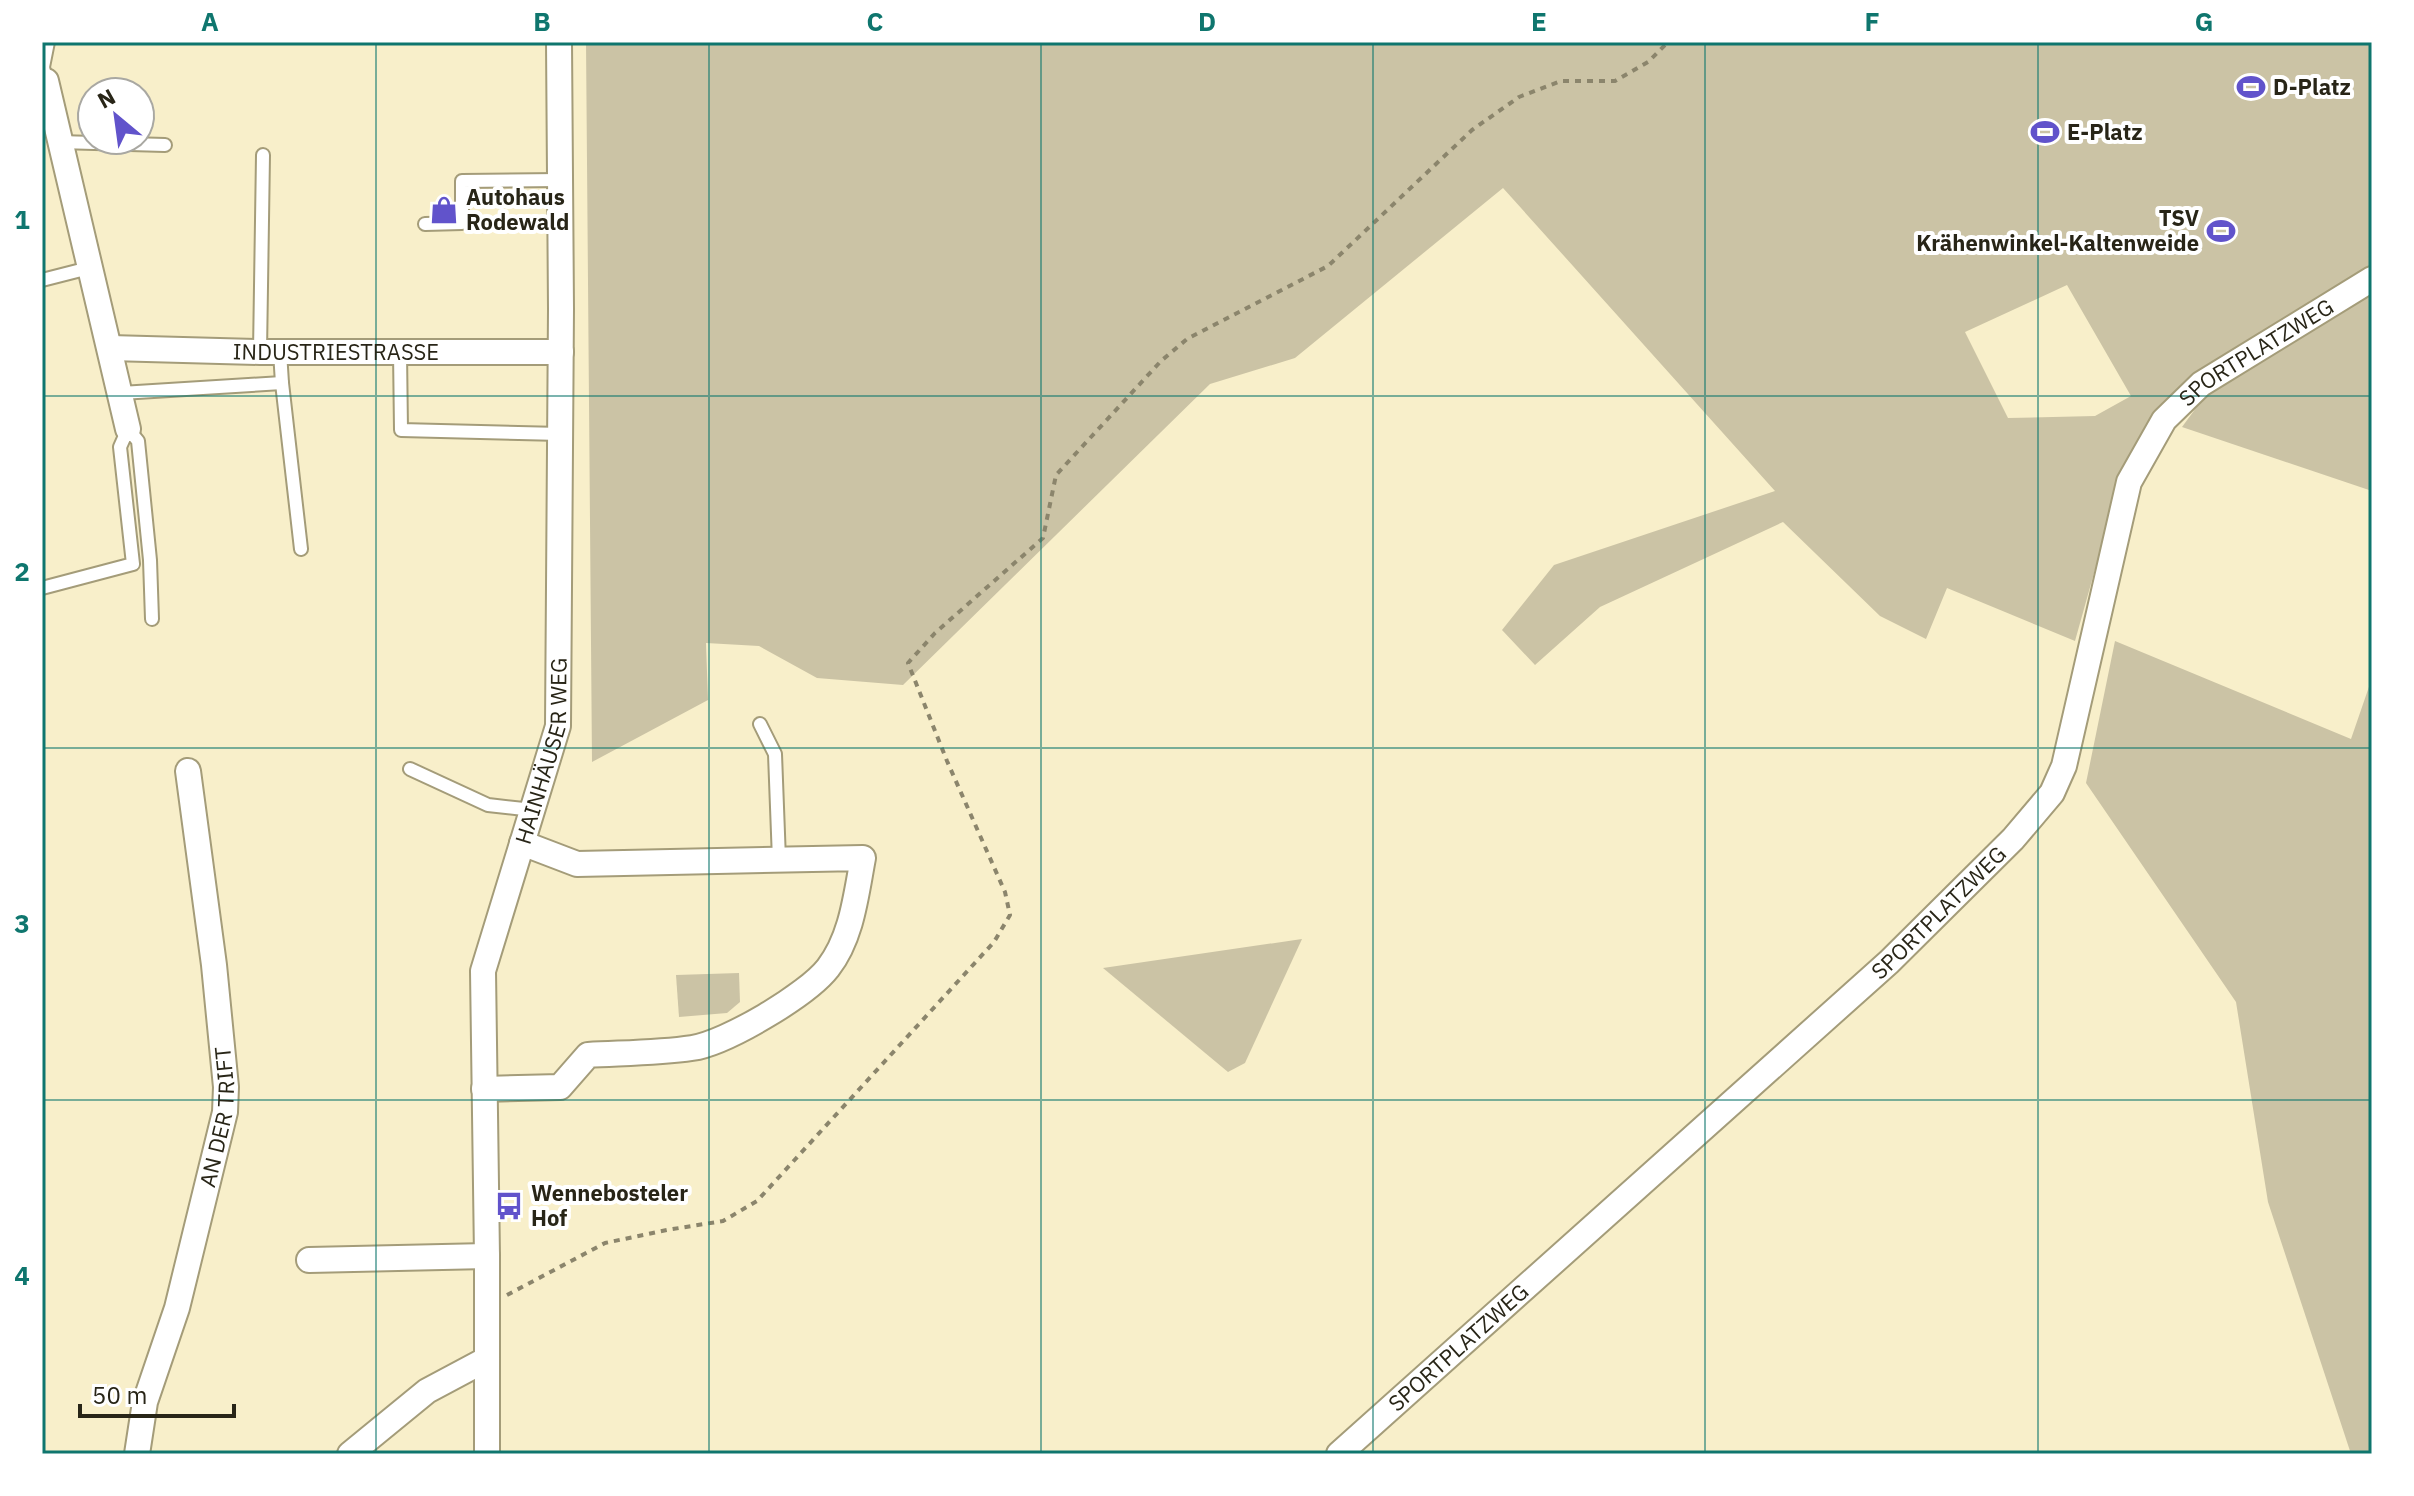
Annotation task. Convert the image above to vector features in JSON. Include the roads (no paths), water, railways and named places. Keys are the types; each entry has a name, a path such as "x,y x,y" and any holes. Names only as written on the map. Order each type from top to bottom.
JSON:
{"street":[{"name":"HAINHÄUSER WEG","path":"487,1454 483,971 558,726 561,434 559,42"},
{"path":"44,72 128,429"},
{"name":"SPORTPLATZWEG","path":"1339,1454 1889,962 2013,839 2052,793 2064,766 2129,482 2164,420 2201,384 2372,279"},
{"name":"INDUSTRIESTRASSE","path":"110,348 270,352 561,352"},
{"name":"AN DER TRIFT","path":"137,1454 145,1402 177,1308 225,1112 226,1087 214,965 188,771"},
{"path":"484,1089 560,1087 588,1055 696,1048 750,1025 808,988 829,967 852,920 863,858 577,864 522,843"},
{"path":"309,1260 487,1256"},
{"path":"350,1454 427,1391 487,1359"}],"lane":[{"path":"44,72 48,42"},
{"path":"59,142 165,145"},
{"path":"263,155 270,352 282,383 301,549"},
{"path":"425,224 462,223 462,181 561,180"},
{"path":"42,280 89,268"},
{"path":"400,352 401,430 561,434"},
{"path":"121,393 282,383"},
{"path":"42,588 133,564 120,447 128,429 138,441 150,560 152,619"},
{"path":"760,724 775,754 779,860"},
{"path":"410,769 488,805 533,810"}],"place":[{"name":"D-Platz","path":"2251,87"},
{"name":"E-Platz","path":"2045,132"},
{"name":"Autohaus Rodewald","path":"444,210"},
{"name":"TSV Krähenwinkel-Kaltenweide","path":"2221,231"},
{"name":"Wennebosteler Hof","path":"509,1206"}]}
